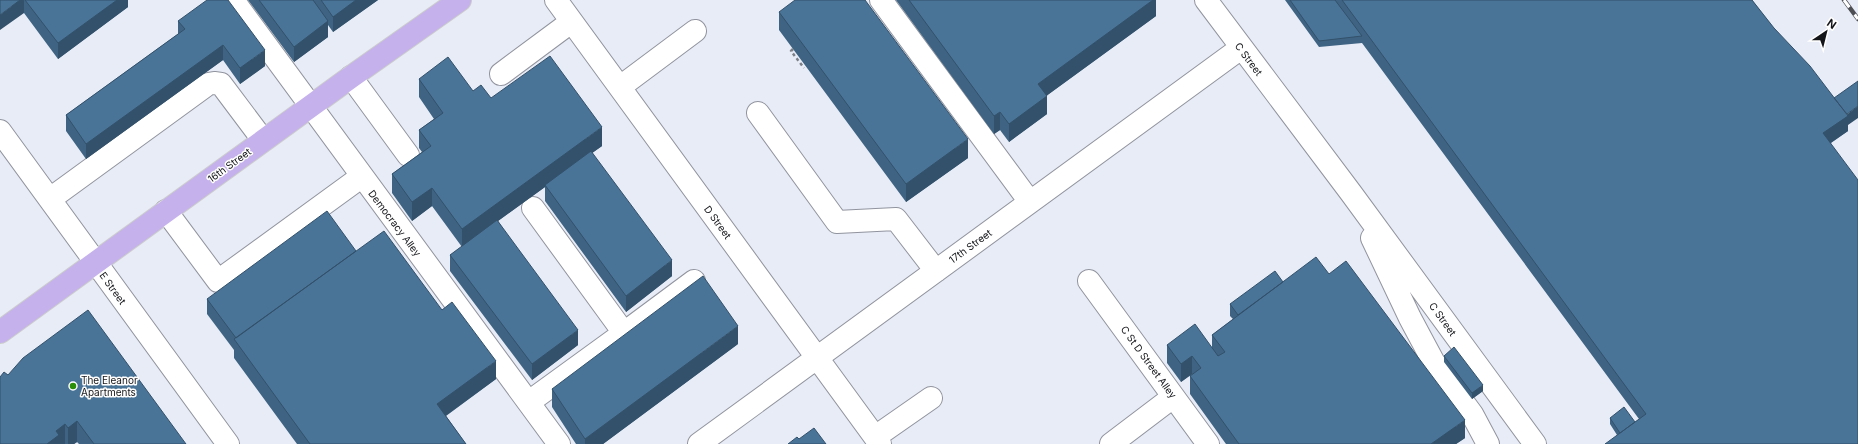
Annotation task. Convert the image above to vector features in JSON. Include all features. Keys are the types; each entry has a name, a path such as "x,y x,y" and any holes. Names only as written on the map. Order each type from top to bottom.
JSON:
{"main road":[{"name":"16th Street","path":"0,332 263,140 460,0"}],"street":[{"name":"Democracy Alley","path":"233,0 559,444"},
{"name":"D Street","path":"556,0 877,440"},
{"path":"881,0 1030,202"},
{"name":"C Street","path":"1206,0 1351,193 1535,444"},
{"path":"501,74 571,22"},
{"path":"620,88 696,31"},
{"name":"17th Street","path":"699,444 1241,48"},
{"path":"351,77 408,155"},
{"path":"50,199 208,84 221,84 263,140"},
{"path":"758,113 837,222 896,219 936,271"},
{"name":"E Street","path":"0,131 228,444"},
{"path":"166,211 218,281 362,177"},
{"name":"C Street","path":"1351,193 1410,318 1433,361 1472,414 1488,444"},
{"path":"533,208 624,333"},
{"path":"529,402 694,281"},
{"name":"C St D Street Alley","path":"1089,281 1208,444"},
{"path":"1111,444 1173,396"},
{"path":"877,440 931,398"}],"path":[{"path":"793,49 791,50 804,68"}],"building":[{"path":"0,0 20,0 0,15"},
{"path":"25,0 117,0 58,43"},
{"path":"207,0 228,0 265,50 240,68 223,45 86,144 66,115 185,29 178,21"},
{"path":"259,0 313,0 328,21 294,47"},
{"path":"321,0 356,0 333,17"},
{"path":"795,0 865,0 968,139 906,184 779,12"},
{"path":"909,0 1153,0 1038,84 1047,96 1009,124 1000,112 994,116"},
{"path":"1290,0 1335,0 1362,36 1319,41"},
{"path":"1342,0 1752,0 1774,28 1810,66 1848,116 1823,133 1858,180 1858,444 1605,444 1646,414"},
{"path":"550,56 602,127 462,229 432,188 412,202 392,174 431,146 419,130 443,113 419,79 448,57 473,91 481,85 491,98"},
{"path":"1858,81 1858,106 1847,114 1834,98"},
{"path":"591,151 672,260 626,296 545,185"},
{"path":"327,211 356,251 236,338 207,299"},
{"path":"497,220 578,330 532,364 450,255"},
{"path":"384,231 442,310 452,302 496,361 437,404 466,444 310,444 234,339"},
{"path":"1316,257 1329,274 1346,261 1465,420 1431,444 1239,444 1190,376 1201,368 1192,356 1181,364 1167,345 1195,324 1218,356 1225,352 1212,335"},
{"path":"1275,271 1283,282 1238,315 1230,304"},
{"path":"703,276 738,326 585,439 552,389"},
{"name":"The Eleanor Apartments","path":"88,310 186,444 94,444 77,421 68,428 65,424 56,431 59,435 47,444 0,444 0,377 4,372 8,375 23,358"},
{"path":"1454,347 1483,385 1472,393 1444,356"},
{"path":"1624,407 1635,422 1620,433 1610,418"},
{"path":"814,428 826,444 788,444 797,437 799,439"}],"railway":[{"path":"1844,0 1858,19"}],"place":[{"name":"The Eleanor Apartments","path":"73,386"}]}
